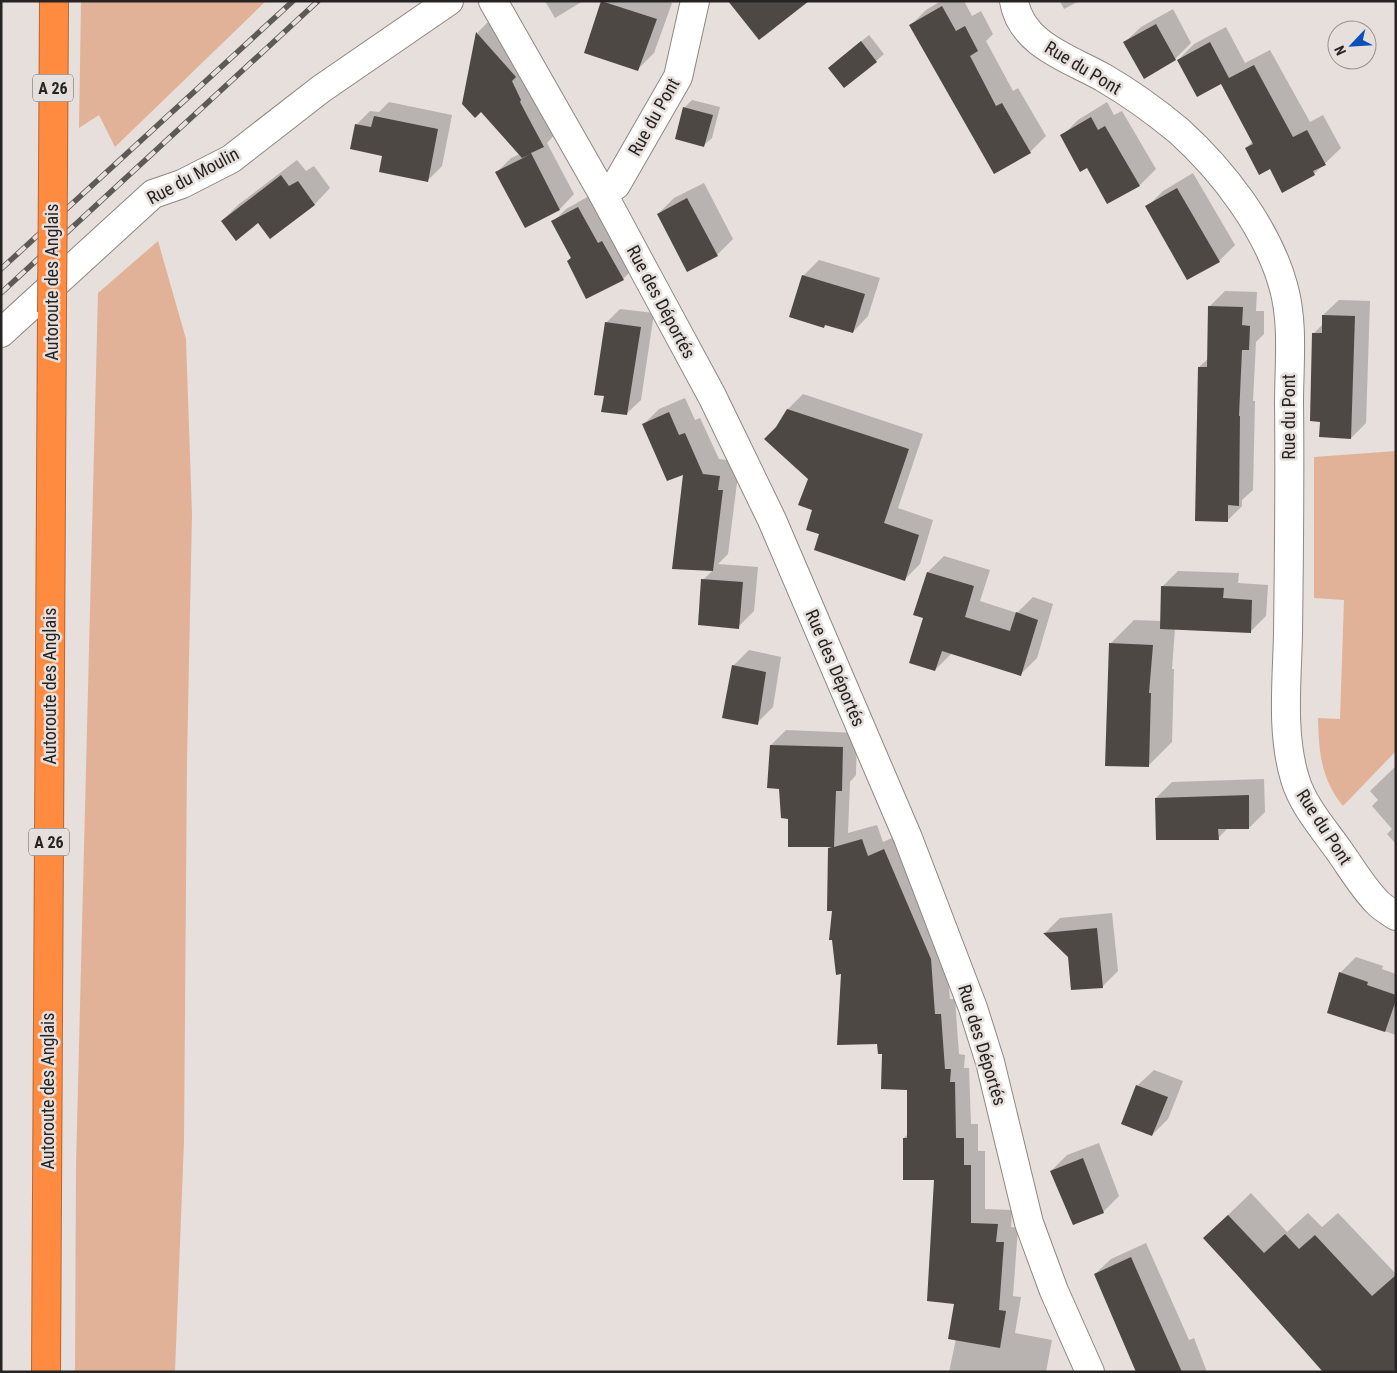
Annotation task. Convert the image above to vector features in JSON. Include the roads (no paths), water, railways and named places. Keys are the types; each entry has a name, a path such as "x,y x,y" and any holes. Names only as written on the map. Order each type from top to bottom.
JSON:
{"highway":[{"name":"Autoroute des Anglais","path":"46,1372 54,1"}],"street":[{"name":"Rue du Moulin","path":"1,333 152,194 182,184 231,159 321,89 449,1"},
{"name":"Rue des Déportés","path":"492,1 603,194 712,396 772,520 908,838 973,1008 990,1062 1029,1223 1054,1291 1090,1372"},
{"name":"Rue du Pont","path":"603,194 616,186 678,77 695,1"},
{"name":"Rue du Pont","path":"1014,1 1016,12 1025,28 1039,42 1104,78 1157,114 1202,154 1240,199 1268,246 1284,286 1289,320 1290,518 1287,718 1290,762 1303,800 1366,890 1380,905 1396,916"}],"railway":[{"path":"1,269 293,1"},
{"path":"1,293 318,1"}]}
